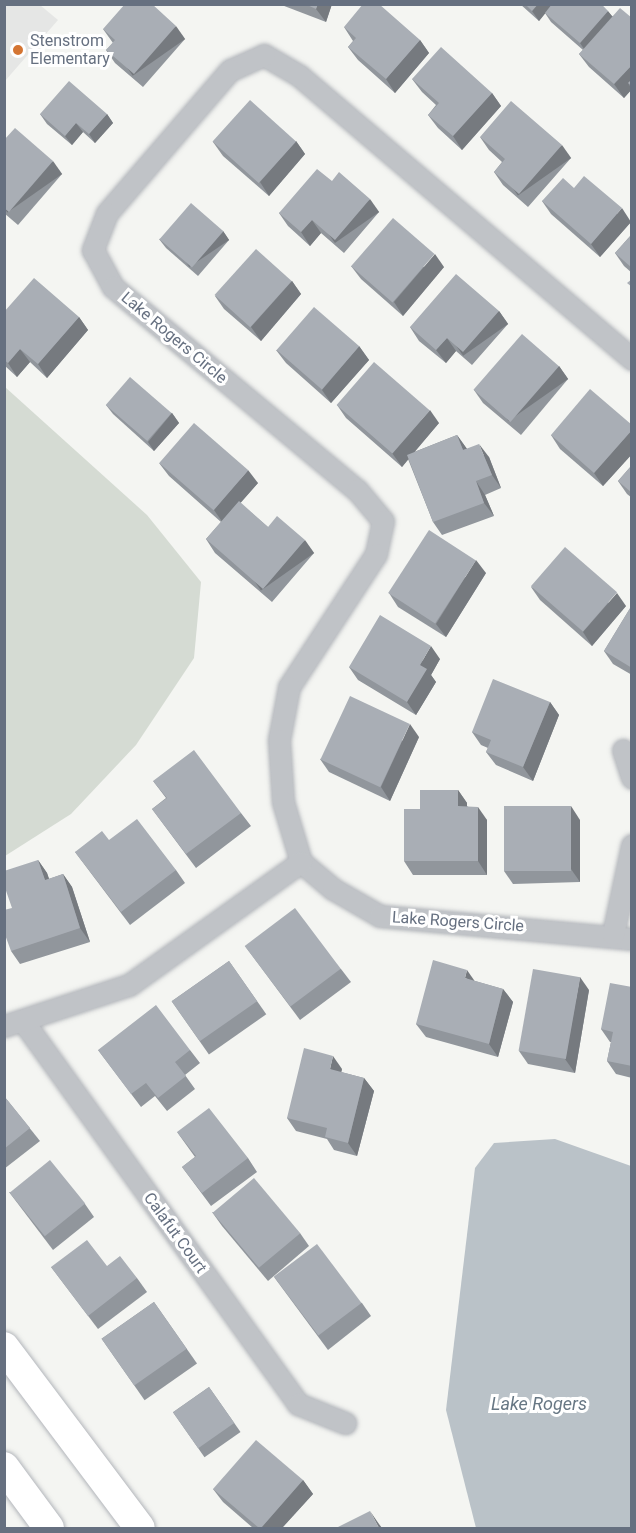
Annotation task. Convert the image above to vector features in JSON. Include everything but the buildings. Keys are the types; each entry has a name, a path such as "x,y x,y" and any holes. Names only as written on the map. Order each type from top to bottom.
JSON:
{"street":[{"name":"Lake Rogers Circle","path":"622,936 380,916 333,889 301,862 283,802 279,740 289,687 376,555 382,521 357,490 113,287 93,249 107,213 230,70 264,55 300,76 632,359"},
{"path":"623,750 632,778"},
{"path":"622,936 632,845"},
{"path":"14,1024 129,985 301,862"},
{"name":"Calafut Court","path":"14,1024 298,1404 345,1423"},
{"path":"4,1347 140,1528"},
{"path":"4,1467 50,1528"}],"shaded area":[{"name":"Stenstrom Elementary","path":"5,4 40,5 58,20 5,81"},
{"path":"5,387 147,515 201,582 194,658 136,745 71,814 5,856"}],"water":[{"name":"Lake Rogers","path":"555,1139 631,1166 631,1528 476,1528 446,1410 475,1168 494,1143"}],"place":[{"name":"Stenstrom Elementary","path":"18,50"}]}
